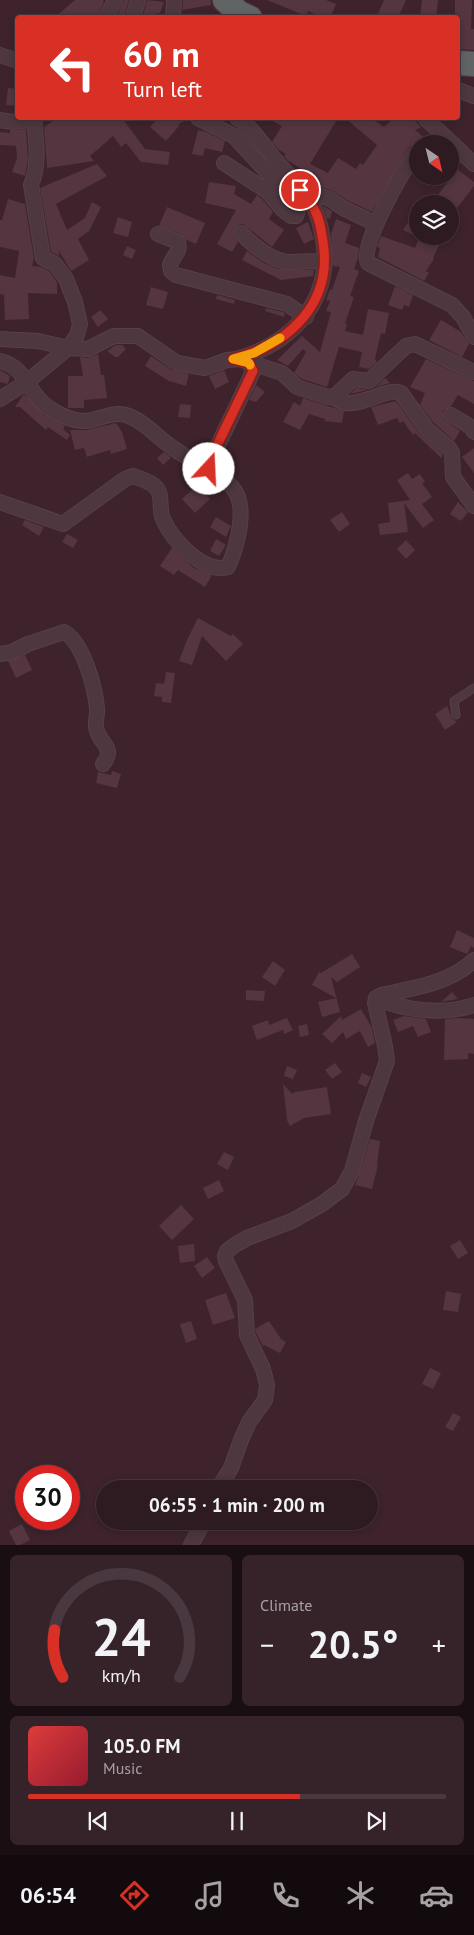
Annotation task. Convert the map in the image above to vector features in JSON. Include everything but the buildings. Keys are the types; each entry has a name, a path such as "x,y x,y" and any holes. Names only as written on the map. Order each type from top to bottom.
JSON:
{"highway":[{"path":"225,0 242,15"},
{"path":"460,63 474,64"}],"street":[{"path":"108,15 115,0"},
{"path":"134,15 138,0"},
{"path":"173,15 174,0"},
{"path":"0,55 15,60"},
{"path":"460,91 474,96"},
{"path":"0,120 23,122 29,120"},
{"path":"0,399 26,382 68,348 77,335 80,324 75,302 66,279 55,264 43,258 31,185 36,175 35,120"},
{"path":"202,120 234,136 295,204 298,210 296,216 291,216 282,210 266,191 224,163"},
{"path":"0,339 38,341 68,348 88,348 114,336 132,336 143,339 177,363 205,368 254,353 284,336 306,316 318,295 325,270 320,222 314,208 304,195 241,120"},
{"path":"426,120 474,164"},
{"path":"409,163 376,224 366,252 366,260 368,263 452,305 463,317 474,337"},
{"path":"304,195 312,193 330,199 342,208 376,224"},
{"path":"241,233 275,259 286,262 313,260 324,262"},
{"path":"158,234 178,242 179,251 170,265 171,270 176,275 287,304 306,316"},
{"path":"332,397 353,379 369,381 406,346 411,344 415,344 474,372"},
{"path":"233,359 282,373 297,387 348,403 361,402 394,391 401,393 428,429 452,453 453,477 474,506"},
{"path":"0,361 18,369 46,406 65,418 91,420 116,413 127,415 138,420 181,454 209,469 233,488 238,495 240,508 237,545 228,567 220,569 198,561 188,552 162,518 159,492 155,486 133,476 125,479 64,524 0,502"},
{"path":"209,469 208,464 253,371 249,363"},
{"path":"451,415 471,427 474,432"},
{"path":"0,654 12,652 28,644 64,632 71,636 85,662 98,710 96,726 98,734 109,749 109,754 103,764"},
{"path":"376,998 381,995 422,987 447,978 474,960"},
{"path":"376,998 400,1006 422,1009 461,1009 474,1006"},
{"path":"224,1480 231,1468 240,1440 265,1400 267,1385 263,1369 246,1335 246,1300 225,1256 227,1251 247,1238 292,1221 322,1204 342,1188 352,1170 386,1061 385,1046 375,1003 376,998"},
{"path":"191,1545 199,1530"}],"lane":[{"path":"456,715 455,700 474,688"}],"slow traffic":[{"path":"250,365 249,363 233,359 254,353 280,338"}],"route":[{"path":"209,469 208,464 253,371 249,363 233,359 254,353 284,336 306,316 318,295 325,270 320,222 314,208 300,190"}]}
